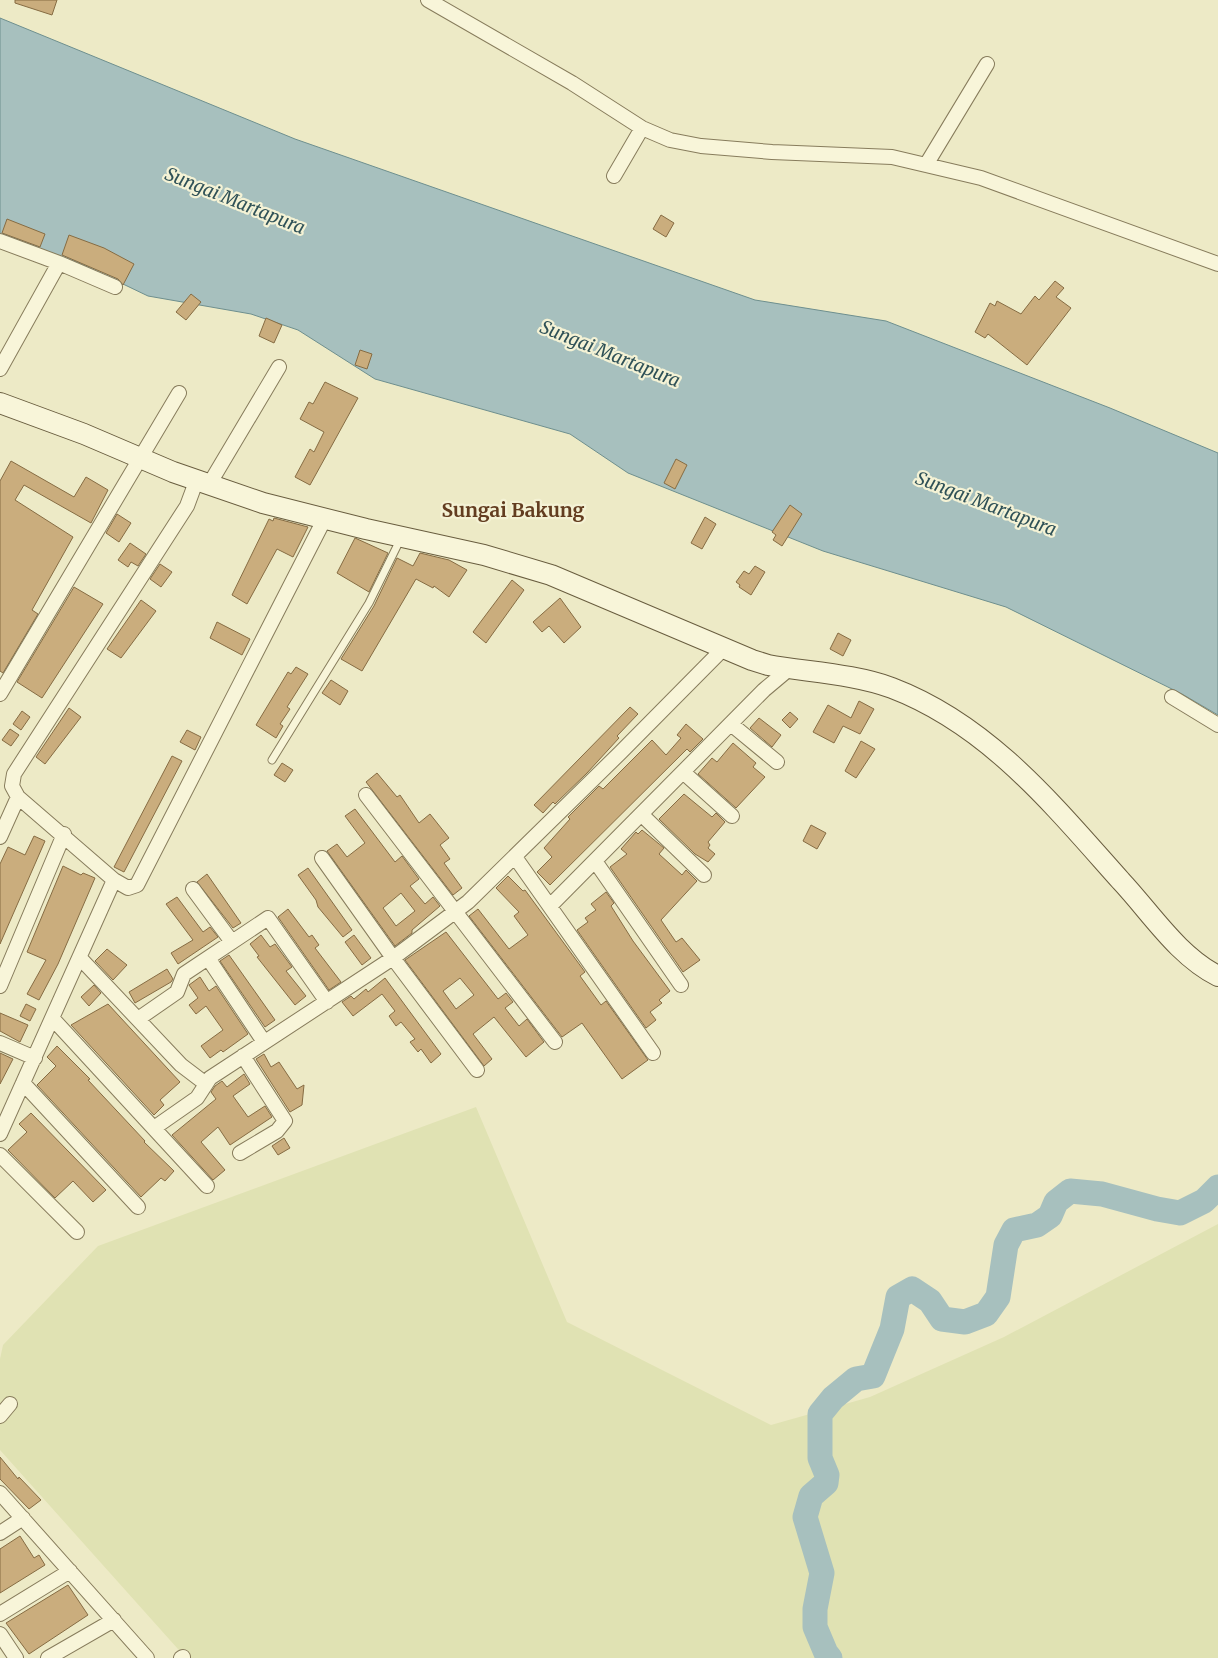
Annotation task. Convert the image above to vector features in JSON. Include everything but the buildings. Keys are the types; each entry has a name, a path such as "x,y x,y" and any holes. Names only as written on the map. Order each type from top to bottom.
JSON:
{"street":[{"path":"428,0 572,83 642,128 670,140 701,146 772,152 892,157 981,178 1218,264"},
{"path":"926,165 987,64"},
{"path":"614,176 642,128"},
{"path":"0,241 115,287"},
{"path":"0,369 59,263"},
{"path":"280,367 187,506 14,774 12,786 18,797 64,834 114,880 128,888 137,885 325,518"},
{"path":"0,694 179,393"},
{"path":"0,403 84,434 139,458 263,502 484,555 551,575 723,649 768,666 891,688 943,712 976,734 1030,779 1174,942 1207,970 1218,976"},
{"path":"154,1128 197,1098 210,1078 393,958 454,912 515,857 723,649"},
{"path":"550,906 731,724 790,669"},
{"path":"1172,697 1218,724"},
{"path":"731,724 777,762"},
{"path":"684,772 732,816"},
{"path":"366,795 555,1042"},
{"path":"0,837 18,797"},
{"path":"641,814 704,875"},
{"path":"0,986 64,834"},
{"path":"515,857 652,1053"},
{"path":"322,858 393,958 477,1070"},
{"path":"595,861 681,985"},
{"path":"0,1134 114,880"},
{"path":"193,889 232,942"},
{"path":"138,1019 177,992 184,974 268,918 327,1002"},
{"path":"80,958 181,1065 206,1084"},
{"path":"208,958 264,1042"},
{"path":"53,1019 207,1186"},
{"path":"0,1043 35,1058"},
{"path":"240,1153 277,1131 285,1121 242,1056"},
{"path":"23,1083 138,1207"},
{"path":"0,1155 77,1232"},
{"path":"0,1416 10,1404"},
{"path":"0,1493 147,1658"},
{"path":"0,1533 23,1518"},
{"path":"0,1614 70,1571"},
{"path":"48,1658 114,1620"},
{"path":"0,1634 16,1658"}],"lane":[{"path":"272,760 369,603 402,536"}],"green space":[{"path":"476,1107 567,1322 771,1425 870,1397 1004,1337 1218,1224 1218,1658 186,1658 0,1450 0,1359 3,1345 98,1246"}],"water":[{"name":"Sungai Martapura","path":"0,18 295,139 755,300 886,321 1110,408 1218,453 1218,715 1182,694 1006,607 823,551 628,473 570,434 375,379 298,330 251,314 148,296 77,262 0,237"}],"waterway":[{"path":"830,1658 815,1627 815,1609 822,1573 805,1517 811,1496 826,1483 827,1475 820,1458 820,1414 833,1398 856,1379 873,1376 892,1329 898,1297 912,1289 930,1301 942,1319 965,1322 986,1314 998,1297 1006,1245 1014,1230 1037,1225 1050,1216 1056,1202 1070,1191 1102,1194 1157,1209 1180,1213 1204,1201 1218,1187"}],"district":[{"name":"Sungai Bakung","path":"513,510"}]}
